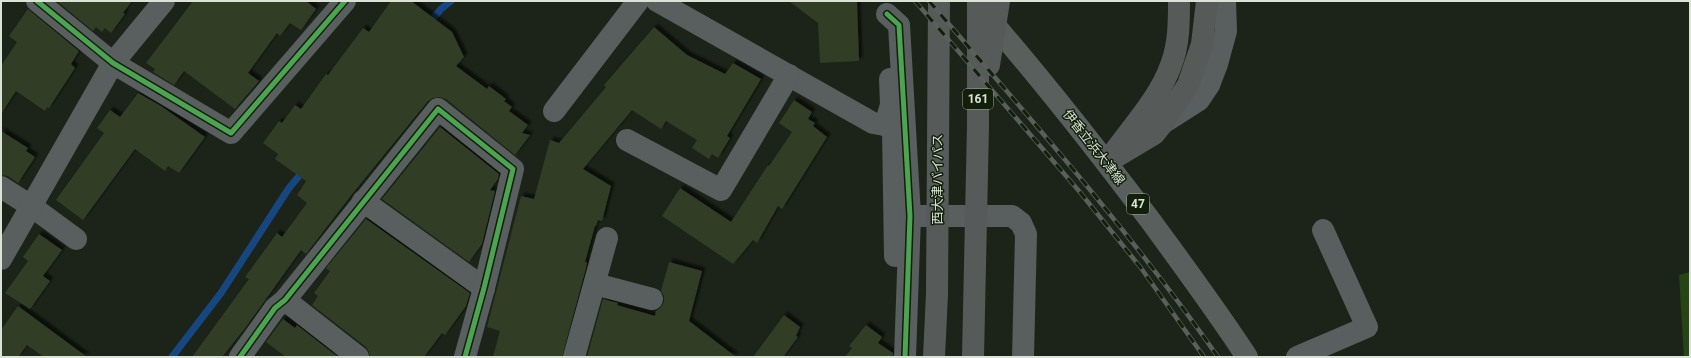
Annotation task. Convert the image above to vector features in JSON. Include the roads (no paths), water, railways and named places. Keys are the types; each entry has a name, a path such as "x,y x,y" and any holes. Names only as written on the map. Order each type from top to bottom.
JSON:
{"highway":[{"path":"927,1 937,193"},
{"name":"西大津バイパス","path":"934,357 937,294 939,1"},
{"name":"161","path":"974,357 978,126 978,1"},
{"path":"978,126 999,1"},
{"path":"1107,162 1154,99 1171,65 1178,33 1179,1"},
{"path":"1107,162 1154,134 1188,85 1202,44 1207,1"}],"main road":[{"name":"伊香立浜大津線","path":"974,1 1022,57 1107,162 1219,314 1247,357"}],"street":[{"path":"36,1 113,63 231,133 343,2"},
{"path":"1,259 113,63 164,1"},
{"path":"554,111 638,1"},
{"path":"657,1 874,123 885,125 893,130 896,283 894,357"},
{"path":"1163,123 1199,100 1209,85 1217,64 1226,31 1225,1"},
{"path":"885,125 891,105 887,14 899,24 906,124 910,216 905,357"},
{"path":"627,140 721,190 789,75"},
{"path":"240,357 275,308 285,300 438,109 513,169 484,288 465,357"},
{"path":"1,186 76,239"},
{"path":"364,201 484,288"},
{"path":"910,216 1012,216 1021,223 1026,234 1023,357"},
{"path":"1297,357 1367,327 1323,230"},
{"path":"574,357 607,238"},
{"path":"595,284 652,299"},
{"path":"285,300 358,357"}],"waterway":[{"path":"428,25 441,9 451,1"},
{"path":"172,357 221,293 289,188 304,170"}],"railway":[{"path":"915,1 1079,191 1141,268 1204,357"},
{"path":"929,1 1078,175 1150,265 1218,357"}]}
